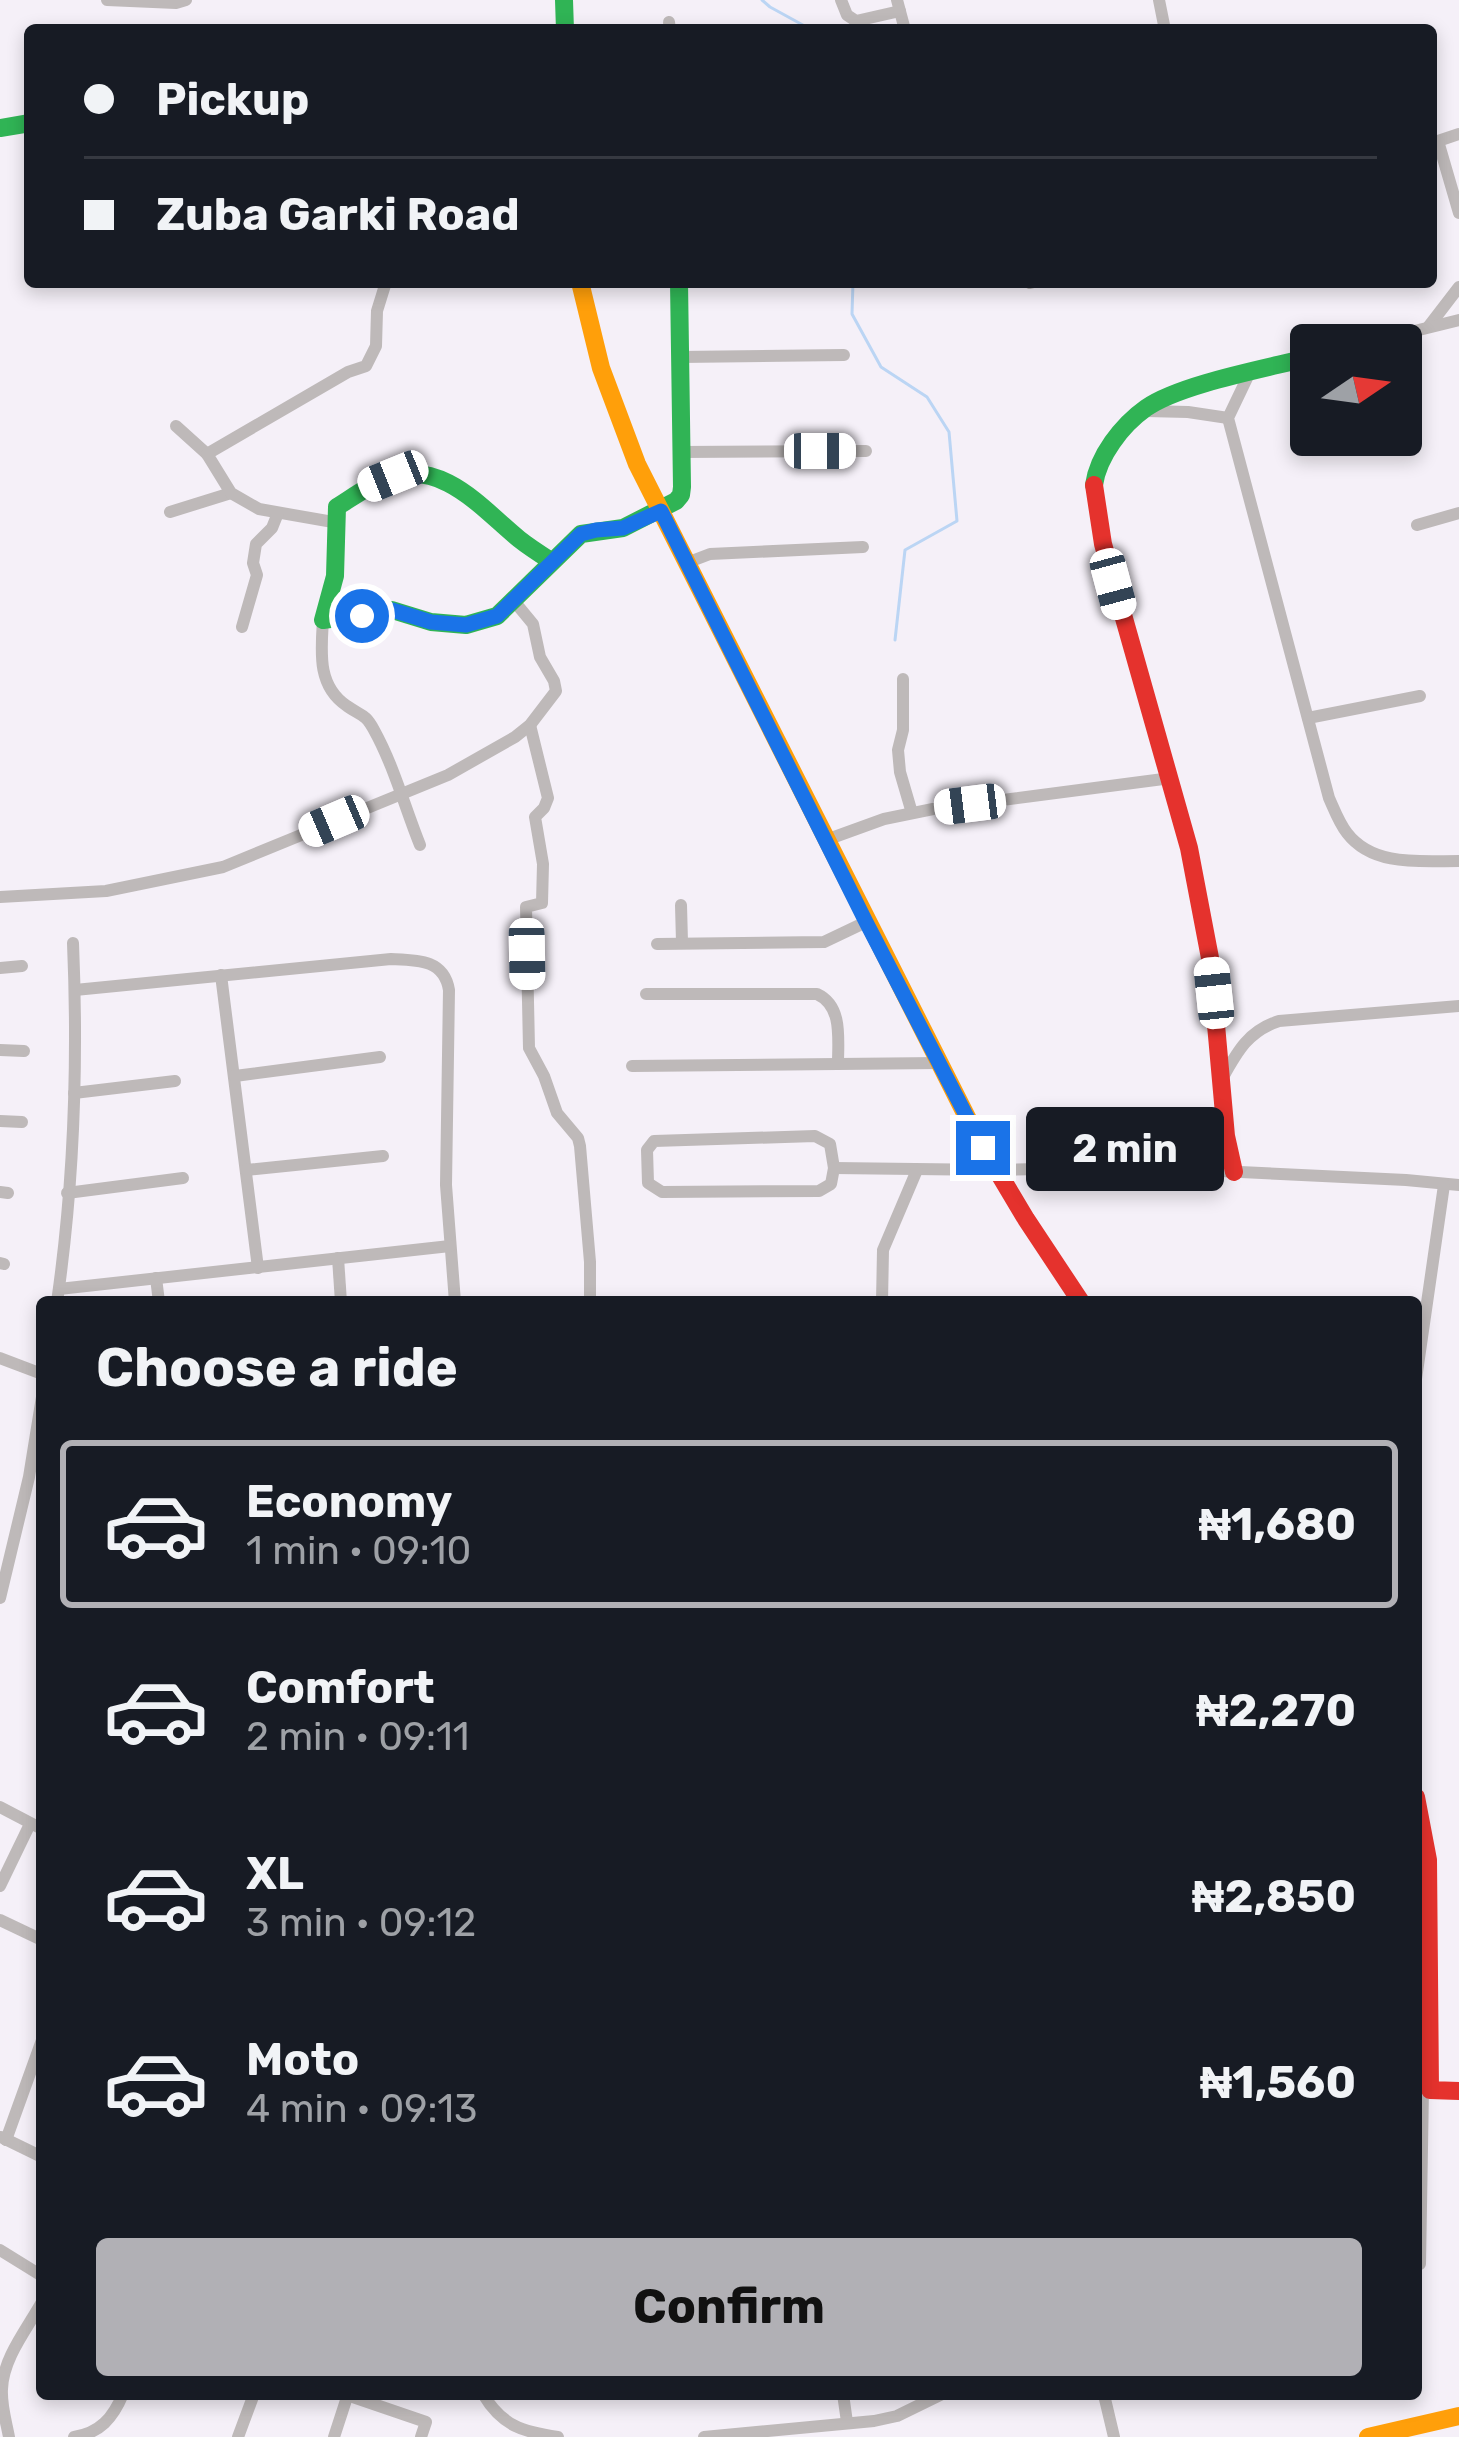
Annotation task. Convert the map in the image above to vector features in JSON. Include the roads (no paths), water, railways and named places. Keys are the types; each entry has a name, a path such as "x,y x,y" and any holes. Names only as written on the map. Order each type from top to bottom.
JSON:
{"street":[{"path":"107,0 186,0"},
{"path":"841,0 849,24"},
{"path":"847,15 866,21 898,6"},
{"path":"1437,151 1459,213"},
{"path":"1429,327 1459,287"},
{"path":"207,454 365,366 376,346 377,310 384,288"},
{"path":"581,288 609,389 637,464 938,1063 996,1171 1077,1296"},
{"path":"323,620 392,610 431,622 466,625 497,616 581,534 623,528 661,511 681,495 679,288"},
{"path":"1422,329 1459,320"},
{"path":"680,357 844,355"},
{"path":"1234,1172 1226,1136 1210,958 1189,848 1113,584 1093,491 1105,450 1143,411 1183,391 1290,362"},
{"path":"1250,372 1228,418 1329,798 1346,832 1364,849 1386,859 1459,860"},
{"path":"1143,411 1228,418"},
{"path":"176,426 207,454 231,493 259,508 334,522"},
{"path":"681,452 866,451"},
{"path":"420,845 377,734 365,715 342,704 326,685 320,658 323,620 331,605 337,507 393,476 422,475 458,486 551,561"},
{"path":"170,512 231,493"},
{"path":"242,627 257,575 253,563 256,544 272,529 278,513"},
{"path":"1417,525 1459,513"},
{"path":"688,562 710,554 863,547"},
{"path":"0,897 106,891 223,867 448,775 514,737 556,691 532,624 514,601"},
{"path":"903,679 899,772 913,813"},
{"path":"1307,718 1420,697"},
{"path":"530,724 548,798 535,817 543,864 542,903 526,908 530,1048 557,1113 580,1146 590,1296"},
{"path":"826,840 913,813 1171,778"},
{"path":"681,905 682,942"},
{"path":"657,944 824,942 866,922"},
{"path":"74,943 74,1093 58,1295 156,1278 451,1246"},
{"path":"75,990 391,959 431,963 442,971 449,990 446,1185 455,1296"},
{"path":"0,968 22,966"},
{"path":"221,975 258,1268"},
{"path":"646,994 818,994 833,1006 838,1064"},
{"path":"1222,1080 1240,1046 1279,1021 1459,1006"},
{"path":"0,1050 24,1051"},
{"path":"235,1076 380,1058"},
{"path":"632,1066 938,1063"},
{"path":"74,1093 175,1081"},
{"path":"0,1121 22,1122"},
{"path":"815,1136 830,1144 833,1168 830,1184 819,1191 662,1192 648,1184 647,1150 654,1141 665,1138 815,1136"},
{"path":"246,1170 383,1156"},
{"path":"833,1168 1136,1167 1452,1185 1422,1346"},
{"path":"882,1296 883,1250 917,1170"},
{"path":"67,1193 183,1178"},
{"path":"338,1258 341,1296"},
{"path":"156,1278 158,1296"},
{"path":"0,1358 36,1372"},
{"path":"0,1598 36,1479"},
{"path":"0,1807 36,1826 0,1886"},
{"path":"1422,1828 1428,1860 1422,2148"},
{"path":"0,1920 36,1937"},
{"path":"36,2055 3,2138 36,2154"},
{"path":"1423,2090 1459,2091"},
{"path":"0,2250 36,2272"},
{"path":"9,2437 3,2378 36,2313"},
{"path":"74,2437 101,2428 120,2400"},
{"path":"238,2437 252,2400"},
{"path":"334,2437 345,2400"},
{"path":"362,2400 426,2422 422,2437"},
{"path":"486,2400 511,2426 558,2437"},
{"path":"844,2400 847,2422"},
{"path":"704,2437 874,2422 930,2400"},
{"path":"1105,2400 1114,2437"},
{"path":"1369,2437 1459,2416"}],"waterway":[{"path":"762,0 801,24"},
{"path":"853,288 852,314 881,367 927,397 949,432 957,521 905,550 895,640"}]}
